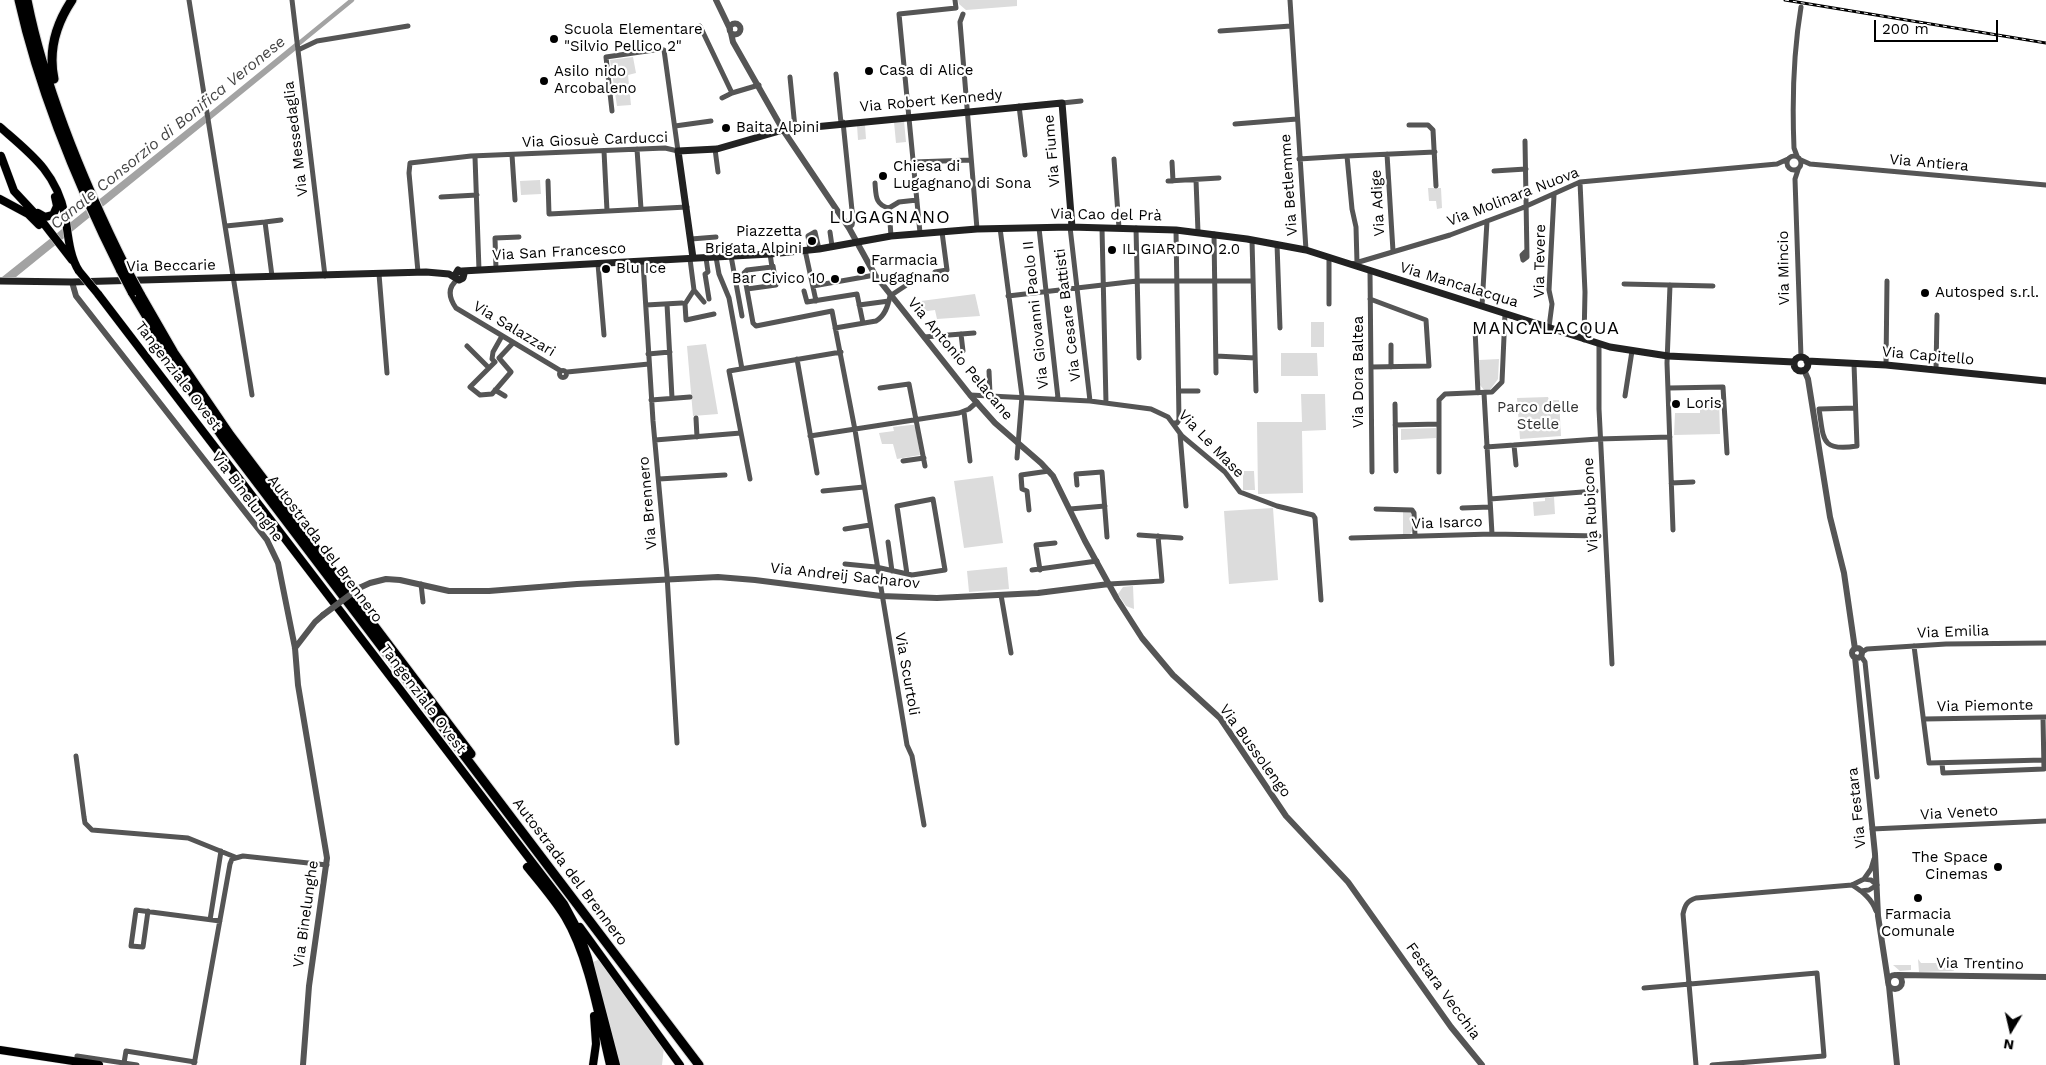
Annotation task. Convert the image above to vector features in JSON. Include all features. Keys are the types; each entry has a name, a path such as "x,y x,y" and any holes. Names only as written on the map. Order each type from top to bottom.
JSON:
{"highway":[{"name":"Autostrada del Brennero","path":"18,0 53,114 124,270 190,389 224,439 699,1065"},
{"name":"Autostrada del Brennero","path":"27,0 44,66 89,195"},
{"path":"72,0 62,14 56,28 52,67 74,151"},
{"name":"Autostrada del Brennero","path":"136,293 230,435 707,1065"}],"main road":[{"name":"Via Robert Kennedy","path":"678,151 715,149 783,130 842,122 1062,103"},
{"name":"Via Fiume","path":"1062,103 1071,227"},
{"name":"Tangenziale Ovest","path":"0,127 41,163 58,191 77,269"},
{"path":"0,132 35,162 45,176 55,196 57,206 54,215 45,217 30,212 0,192"},
{"path":"678,151 687,207 692,258"},
{"path":"1,156 14,190 30,212"},
{"name":"Tangenziale Ovest","path":"0,199 30,212 77,269 564,916 578,947 610,1065"},
{"name":"Via Cao del Prà","path":"731,256 819,249 891,236 920,233 1000,228 1071,227 1136,228 1214,234 1306,250 1354,263"},
{"name":"Via San Francesco","path":"364,274 426,272 459,275 478,270 731,256"},
{"name":"Via Mancalacqua","path":"1354,263 1370,271 1599,344 1668,356 1794,362"},
{"name":"Via Beccarie","path":"0,281 72,282 364,274"},
{"name":"Tangenziale Ovest","path":"95,294 532,865 564,904 579,932 588,958 616,1065"},
{"path":"1804,359 1807,366 1804,370 1798,370 1794,362 1804,359"},
{"name":"Via Capitello","path":"1804,359 2046,381"},
{"path":"564,904 680,1065"},
{"path":"592,994 596,1044 593,1065"},
{"path":"0,1050 99,1065"}],"street":[{"path":"189,0 252,395"},
{"name":"Via Messedaglia","path":"292,0 325,276"},
{"name":"Via Antonio Pelacane","path":"716,0 732,28 733,42 783,130 849,228 856,243 890,298 970,395 1018,444 1049,471 1109,584"},
{"path":"920,233 899,14 956,8 955,0"},
{"name":"Via Betlemme","path":"1290,0 1306,250"},
{"name":"Via Mincio","path":"1801,7 1793,68 1794,148 1799,158 1799,169 1795,179 1798,316 1804,359"},
{"path":"963,14 960,22 977,229"},
{"path":"298,50 317,41 408,26"},
{"path":"700,26 732,93"},
{"path":"1220,31 1291,26"},
{"path":"732,28 736,35 739,33 738,51"},
{"path":"612,111 606,56 661,49 665,52 678,151"},
{"path":"836,74 853,220 849,228"},
{"path":"790,77 795,128"},
{"path":"722,98 759,85"},
{"name":"Via Robert Kennedy","path":"1062,103 1081,101"},
{"path":"1019,106 1025,155"},
{"name":"Via Betlemme","path":"1235,124 1297,120"},
{"path":"675,126 711,122"},
{"path":"1409,126 1428,125 1432,127 1436,186"},
{"path":"1525,141 1526,252"},
{"name":"Via Giosuè Carducci","path":"418,272 409,172 409,165 413,162 475,157 665,148 678,151"},
{"name":"Via Mincio","path":"1794,148 1789,158 1789,168 1795,179"},
{"path":"715,149 718,172"},
{"path":"638,150 642,210"},
{"path":"604,152 606,211"},
{"path":"1299,159 1435,152"},
{"name":"Via Adige","path":"1388,154 1392,251"},
{"name":"Via Giosuè Carducci","path":"512,155 515,200"},
{"path":"1347,156 1352,209 1356,227 1354,263"},
{"path":"475,157 478,270"},
{"path":"1789,158 1799,158"},
{"name":"Via Molinara Nuova","path":"1354,263 1450,235 1525,207 1580,182 1777,164 1789,158"},
{"name":"Via Antiera","path":"1799,158 1810,164 2046,185"},
{"path":"1114,159 1119,228"},
{"path":"914,162 971,160"},
{"path":"1172,162 1170,181 1219,178"},
{"name":"Via Molinara Nuova","path":"1777,164 1789,168"},
{"name":"Via Antiera","path":"1799,169 1810,164"},
{"path":"1789,168 1799,169"},
{"path":"1494,171 1526,169"},
{"path":"1196,180 1198,232"},
{"path":"548,181 549,214 687,207"},
{"path":"1580,182 1584,340"},
{"path":"875,183 877,201 881,207 888,208 899,202 917,200"},
{"path":"441,197 477,195"},
{"name":"Via Tevere","path":"1549,328 1552,304 1549,290 1554,195"},
{"path":"888,208 891,236"},
{"path":"226,226 281,220"},
{"path":"1482,306 1487,221"},
{"path":"265,222 272,276"},
{"name":"Via Cesare Battisti","path":"1071,227 1090,401"},
{"path":"1000,228 1022,396 1017,458"},
{"name":"Via Giovanni Paolo II","path":"1039,228 1058,398"},
{"path":"970,395 990,394 1058,398 1106,403 1102,228"},
{"path":"1136,228 1139,358"},
{"path":"1173,423 1179,420 1176,230"},
{"path":"816,301 808,250 808,236 815,232 819,249"},
{"path":"830,232 832,246"},
{"path":"934,272 946,270 942,232"},
{"path":"1214,234 1216,373"},
{"path":"496,269 495,238 519,237"},
{"path":"691,239 716,237"},
{"path":"1252,240 1256,390"},
{"path":"1277,244 1280,328"},
{"path":"747,289 776,285 770,254"},
{"path":"731,256 742,316"},
{"path":"716,257 719,274 729,298 742,369"},
{"path":"1329,257 1329,304"},
{"path":"692,258 694,290 685,304 686,320 714,314"},
{"path":"694,290 706,300 705,274 708,272 706,258"},
{"name":"Via Brennero","path":"643,262 651,400 667,580 677,743"},
{"path":"598,264 604,335"},
{"path":"773,266 747,270 744,273 753,323 757,326 832,311 835,328 863,323 880,318 890,298"},
{"name":"Via Dora Baltea","path":"1370,271 1372,472"},
{"path":"379,274 387,373"},
{"name":"Via Salazzari","path":"459,275 451,286 450,294 456,308 565,375 649,364"},
{"path":"813,286 875,275"},
{"path":"1008,296 1138,281 1253,281"},
{"path":"1886,365 1887,281"},
{"name":"Via Binelunghe","path":"72,282 76,296 267,540 278,563 295,648 298,684 327,858 309,986 303,1065"},
{"path":"1624,284 1713,286"},
{"path":"1670,285 1668,356 1673,530"},
{"path":"860,305 890,298 906,286"},
{"path":"804,291 807,302 857,294 863,323"},
{"path":"1370,299 1426,320 1429,366 1371,367"},
{"path":"646,305 682,303"},
{"path":"667,304 672,398"},
{"path":"1439,472 1439,400 1445,394 1492,392 1502,382 1505,314"},
{"path":"1936,370 1937,315"},
{"name":"Via Scurtoli","path":"835,328 855,430 876,567 907,745 912,756 924,825"},
{"name":"Via Isarco","path":"1351,538 1492,534 1475,329"},
{"path":"924,337 974,333"},
{"path":"961,334 963,351"},
{"path":"502,336 493,352 492,359 497,360 511,372 492,394 480,395 470,387 497,360 513,343"},
{"name":"Via Rubicone","path":"1599,344 1601,439 1612,664"},
{"path":"1390,345 1391,367"},
{"path":"467,346 489,368"},
{"path":"1625,396 1632,351"},
{"path":"648,354 670,352"},
{"path":"750,479 729,371 841,352"},
{"path":"1216,356 1255,358"},
{"path":"797,360 817,473"},
{"path":"1854,364 1857,446 1833,447 1827,444 1824,439 1819,409 1855,408"},
{"path":"1804,370 1808,379 1830,517 1844,573 1855,648 1859,648 1860,655 1865,662 1877,777"},
{"path":"988,371 990,394"},
{"path":"880,388 909,384 925,466"},
{"path":"1669,388 1723,387 1727,453"},
{"path":"495,390 505,396"},
{"path":"1179,391 1198,391"},
{"path":"651,400 690,397"},
{"path":"810,436 964,412 977,402"},
{"name":"Via Le Mase","path":"1106,403 1151,409 1161,413 1173,423 1180,434 1225,472 1240,492 1263,502 1313,515 1316,528 1321,600"},
{"path":"1395,404 1396,471"},
{"path":"964,412 970,461"},
{"path":"696,418 697,437"},
{"path":"1395,425 1439,424"},
{"path":"655,440 740,434"},
{"path":"1180,434 1186,506"},
{"path":"1486,447 1601,439 1670,437"},
{"path":"1514,445 1516,465"},
{"path":"903,461 924,458"},
{"path":"1029,510 1027,491 1022,489 1021,475 1049,471"},
{"path":"1077,485 1076,474 1102,472 1107,537"},
{"path":"659,479 725,475"},
{"path":"1671,483 1693,482"},
{"path":"823,491 864,487"},
{"path":"1490,499 1596,491"},
{"path":"845,564 876,567 892,571 907,574 912,575 945,570 933,499 897,506 907,574"},
{"path":"1070,509 1105,506"},
{"path":"1462,508 1490,507"},
{"path":"1376,509 1412,510 1414,513 1415,536"},
{"path":"845,529 870,525"},
{"path":"1492,534 1598,536"},
{"path":"1139,536 1181,538"},
{"path":"1109,584 1162,580 1158,536"},
{"path":"888,542 892,571"},
{"path":"1040,570 1036,545 1055,543"},
{"path":"1032,570 1097,561"},
{"name":"Via Andreij Sacharov","path":"667,580 718,577 881,596 938,598 1038,593 1109,584"},
{"path":"295,648 315,622 323,615 359,588 386,579 421,584 449,591 489,591 667,580"},
{"path":"421,584 423,602"},
{"name":"Via Bussolengo","path":"1109,584 1142,638 1173,674 1220,718 1286,816 1348,882 1384,931"},
{"path":"1001,595 1011,653"},
{"name":"Via Emilia","path":"1860,655 1866,649 2046,643"},
{"path":"1914,646 1929,763 2043,760"},
{"name":"Via Festara","path":"1860,655 1878,916 1891,985 1890,1005 1897,1065"},
{"path":"1942,763 1943,773 2044,769 2044,718"},
{"name":"Via Piemonte","path":"1924,719 2044,718"},
{"path":"76,756 84,817 88,827 100,832 188,838 235,857 243,856 327,865"},
{"path":"1872,820 1883,829"},
{"name":"Via Veneto","path":"1872,829 2046,821"},
{"path":"210,920 221,852"},
{"path":"1696,1065 1683,914 1689,900 1852,885 1864,879 1871,869 1875,854"},
{"path":"124,1063 126,1051 194,1064 230,864 235,857"},
{"path":"1861,891 1869,890 1876,885 1871,880 1864,879"},
{"path":"1852,885 1861,891 1874,905 1878,916"},
{"path":"148,911 143,947 131,946 136,910 148,911 220,921"},
{"name":"Festara Vecchia","path":"1384,931 1451,1026 1482,1065"},
{"name":"Via Festara","path":"1884,955 1889,967 1898,977"},
{"path":"1644,988 1817,973 1824,1056 1712,1065"},
{"name":"Via Trentino","path":"1898,977 1914,975 2046,977"},
{"path":"1890,976 1898,977 1901,985 1891,985 1890,976"},
{"path":"77,1062 77,1056 137,1065"}],"green space":[{"path":"958,0 1017,0 1017,6 966,10 959,4"},
{"path":"633,57 636,73 628,75 631,105 617,106 610,60"},
{"path":"904,121 906,142 896,143 894,122"},
{"path":"857,125 865,125 866,139 858,140"},
{"path":"540,180 541,194 521,195 520,181"},
{"path":"1428,188 1441,188 1442,208 1437,209 1436,201 1429,201"},
{"path":"975,294 980,316 937,319 935,310 920,312 913,302"},
{"path":"1311,322 1324,322 1324,347 1311,347"},
{"path":"706,344 718,414 693,416 687,346"},
{"path":"1281,353 1317,353 1318,376 1281,376"},
{"path":"1499,359 1498,379 1490,390 1484,390 1480,385 1479,360"},
{"path":"1301,394 1325,394 1326,430 1302,431 1303,493 1258,494 1257,422 1302,422"},
{"name":"Parco delle Stelle","path":"1548,397 1549,400 1559,400 1561,436 1520,439 1517,398"},
{"path":"1700,400 1719,400 1720,434 1674,435 1675,413 1700,413"},
{"path":"914,425 920,455 897,459 893,444 882,444 879,433 894,431 893,427"},
{"path":"1436,428 1436,438 1401,440 1401,429"},
{"path":"1243,471 1254,471 1255,490 1243,490"},
{"path":"993,476 1003,543 964,548 954,481"},
{"path":"1554,497 1555,514 1534,516 1533,502 1545,501 1545,498"},
{"path":"1273,508 1278,580 1229,584 1224,511"},
{"path":"1403,511 1411,513 1412,531 1410,534 1403,534"},
{"path":"1007,567 1009,589 969,592 967,571"},
{"path":"1133,586 1134,609 1126,606 1118,594 1123,587"},
{"path":"600,959 664,1047 662,1065 619,1065 593,962"},
{"path":"1918,959 1921,963 1937,963 1940,967 1953,968 1954,971 1919,972"},
{"path":"1893,965 1911,965 1911,970 1900,971"}],"shaded area":[{"path":"295,43 296,50 210,120 209,113"},
{"path":"205,115 206,123 16,277 2,277"}],"waterway":[{"name":"Canale Consorzio di Bonifica Veronese","path":"297,45 352,0"}],"railway":[{"path":"1785,0 2046,43"}],"place":[{"name":"Scuola Elementare \"Silvio Pellico 2\"","path":"554,39"},
{"name":"Casa di Alice","path":"869,71"},
{"name":"Asilo nido Arcobaleno","path":"544,81"},
{"name":"Baita Alpini","path":"726,128"},
{"name":"Chiesa di Lugagnano di Sona","path":"883,176"},
{"name":"Piazzetta Brigata Alpini","path":"812,241"},
{"name":"IL GIARDINO 2.0","path":"1112,250"},
{"name":"Blu Ice","path":"606,269"},
{"name":"Farmacia Lugagnano","path":"861,270"},
{"name":"Bar Civico 10","path":"835,279"},
{"name":"Autosped s.r.l.","path":"1925,293"},
{"name":"Loris","path":"1676,404"},
{"name":"The Space Cinemas","path":"1998,867"},
{"name":"Farmacia Comunale","path":"1918,898"}],"district":[{"name":"LUGAGNANO","path":"890,218"},
{"name":"MANCALACQUA","path":"1546,329"}]}
